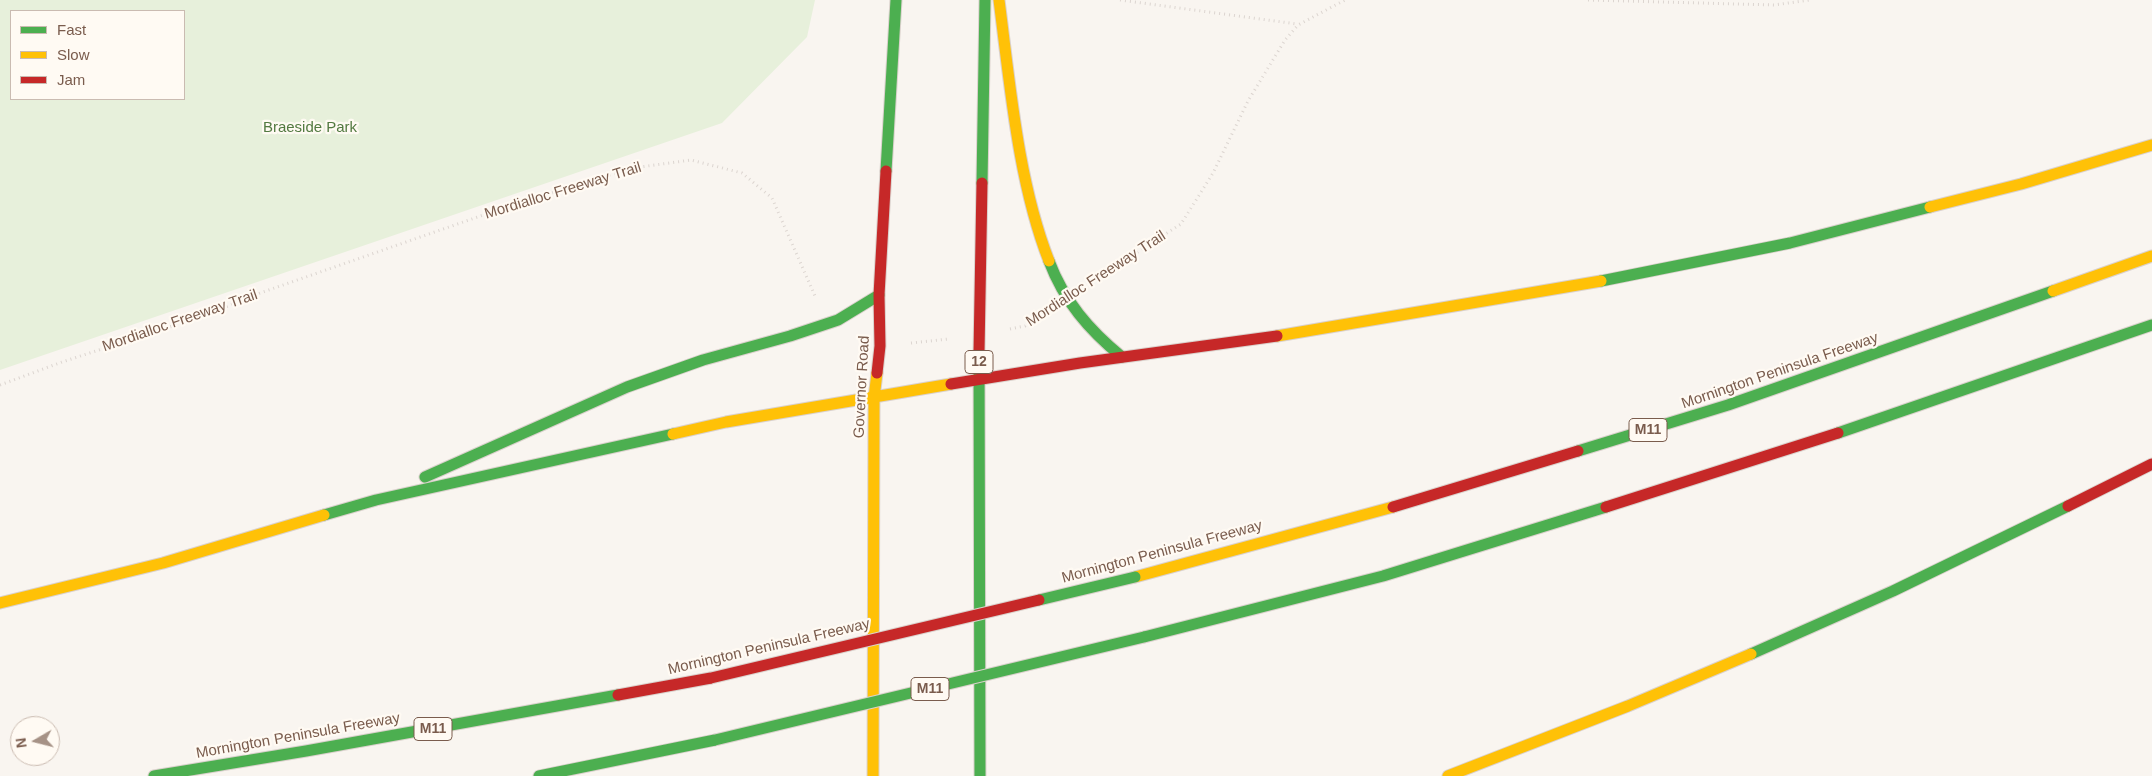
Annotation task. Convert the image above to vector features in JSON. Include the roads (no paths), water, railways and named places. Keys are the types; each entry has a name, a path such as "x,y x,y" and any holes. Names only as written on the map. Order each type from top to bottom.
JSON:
{"main road":[{"name":"Governor Road","path":"873,776 874,398 880,346 879,295 896,0"},
{"name":"12","path":"980,776 979,336 985,0"},
{"path":"999,0 1017,134 1035,221 1054,273 1066,298 1098,337 1122,357"},
{"path":"0,603 163,563 376,500 726,422 979,379 1122,357 1238,342 1555,290 1790,243 2020,184 2152,145"},
{"name":"Mornington Peninsula Freeway","path":"154,776 315,750 711,678 1135,576 1396,506 1728,405 2152,256"},
{"path":"376,500 509,438 627,387 703,360 838,320 879,295"},
{"name":"M11","path":"539,776 715,740 1144,637 1383,576 1784,452 2152,325"},
{"path":"1448,776 1535,744 1696,678 1896,590 2152,464"}],"park label":[{"name":"Braeside Park","path":"310,128"}]}
